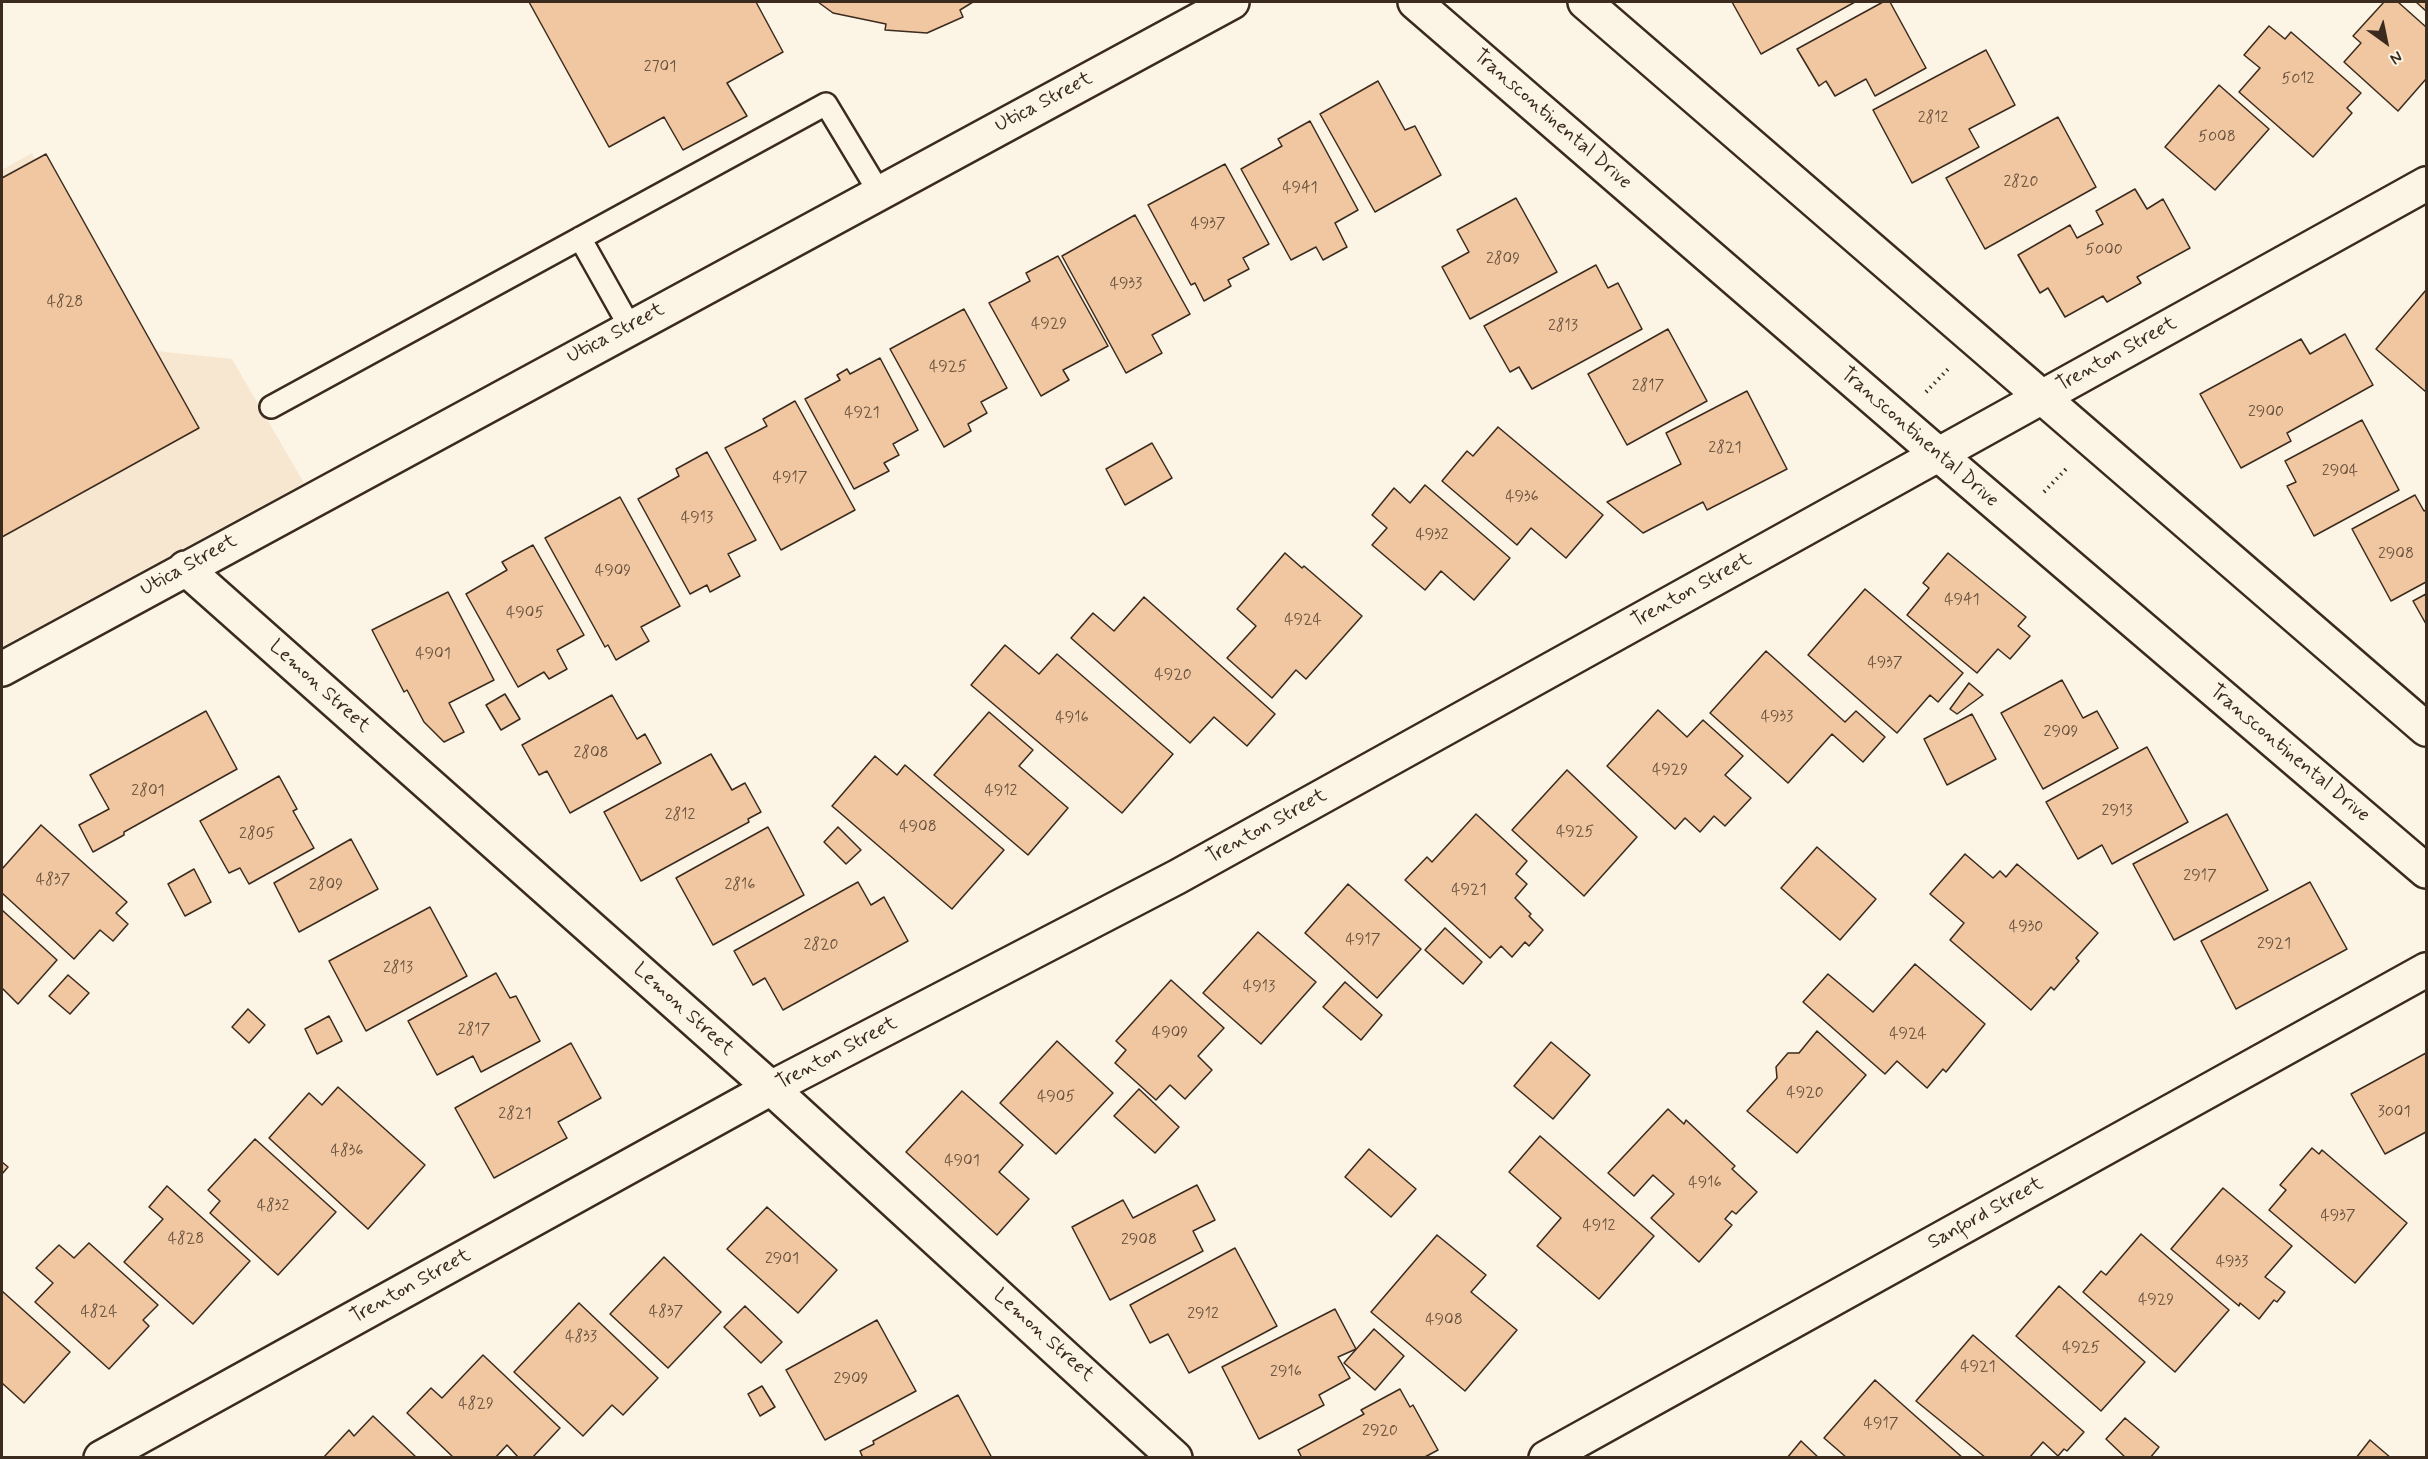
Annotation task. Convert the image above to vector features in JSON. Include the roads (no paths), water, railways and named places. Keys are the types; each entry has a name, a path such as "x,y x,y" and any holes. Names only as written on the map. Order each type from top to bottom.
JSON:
{"street":[{"name":"Utica Street","path":"2,669 1232,2"},
{"name":"Transcontinental Drive","path":"1415,2 1938,454 2427,871"},
{"path":"1585,2 2427,729"},
{"name":"Trenton Street","path":"101,1458 771,1088 1187,871 2427,184"},
{"name":"Lemon Street","path":"185,568 771,1088 1175,1458"},
{"name":"Sanford Street","path":"1546,1458 2427,970"}],"lane":[{"path":"271,407 826,104 879,192"},
{"path":"580,238 630,327"}]}
